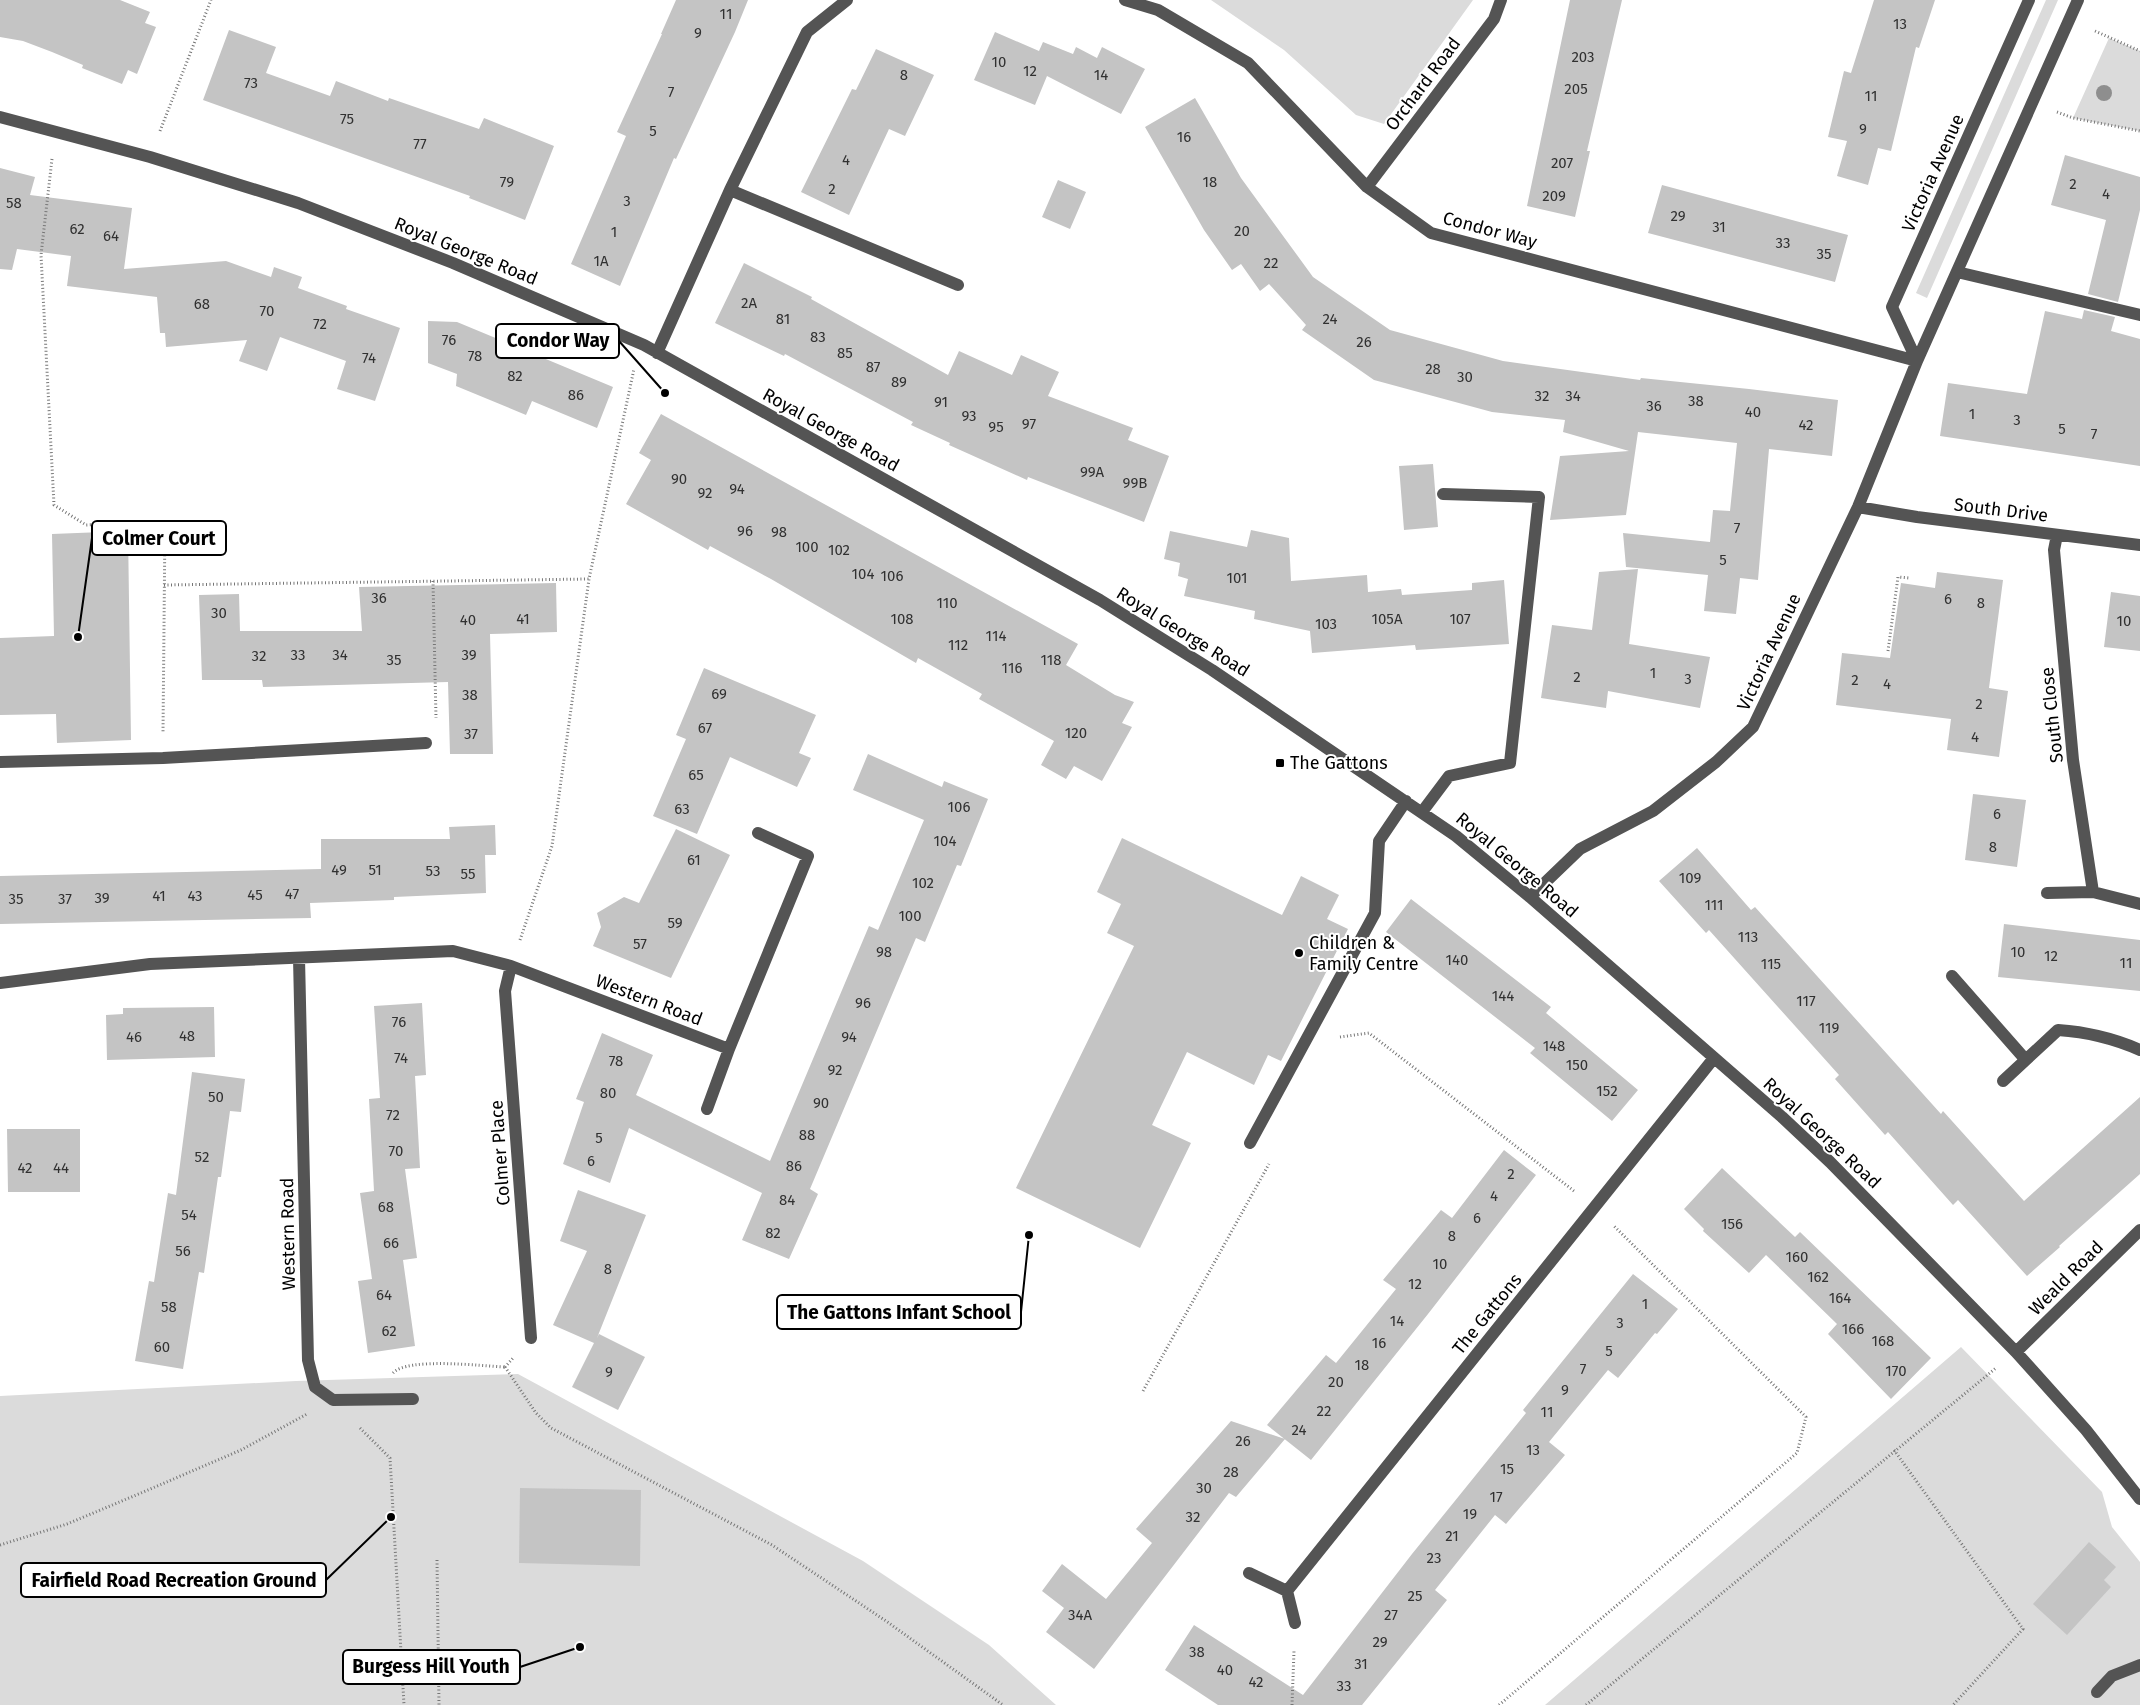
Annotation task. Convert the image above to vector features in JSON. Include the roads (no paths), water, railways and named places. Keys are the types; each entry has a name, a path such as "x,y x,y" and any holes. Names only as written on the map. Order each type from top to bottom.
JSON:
{"street":[{"path":"657,353 730,190 807,32 847,0"},
{"name":"Condor Way","path":"1125,0 1158,10 1248,63 1367,187 1431,232 1917,360"},
{"name":"Orchard Road","path":"1367,187 1494,18 1502,0"},
{"name":"Victoria Avenue","path":"1917,360 1892,306 2029,0"},
{"name":"Victoria Avenue","path":"1530,897 1580,850 1653,811 1716,762 1753,727 1858,507 1917,360 2078,0"},
{"name":"Royal George Road","path":"0,117 150,157 298,203 453,263 644,345 1100,600 1212,670 1456,836 1530,897 1782,1116 1830,1162 2016,1352 2086,1430 2140,1499"},
{"path":"730,190 958,285"},
{"path":"1957,272 2140,315"},
{"path":"1422,812 1449,776 1510,763 1538,497 1443,494"},
{"name":"South Drive","path":"1858,507 1917,517 2140,545"},
{"name":"South Close","path":"2057,535 2054,550 2073,760 2093,892"},
{"path":"0,762 163,758 426,743"},
{"path":"1250,1144 1375,913 1379,841 1406,801"},
{"path":"707,1109 729,1049 808,856 758,832"},
{"path":"2047,892 2093,892 2140,904"},
{"name":"Western Road","path":"0,983 150,964 452,951 511,966 729,1049"},
{"name":"Western Road","path":"299,958 308,1360 315,1387 333,1400 379,1401 413,1399"},
{"name":"Colmer Place","path":"511,966 505,991 531,1338"},
{"path":"1952,976 2025,1059"},
{"path":"2003,1081 2058,1030 2117,1040 2140,1050"},
{"name":"The Gattons","path":"1287,1591 1714,1058"},
{"name":"Weald Road","path":"2016,1352 2140,1230"},
{"path":"1249,1573 1287,1591 1295,1623"},
{"path":"2096,1692 2112,1676 2140,1665"}],"place":[{"name":"Condor Way","path":"665,393"},
{"name":"Colmer Court","path":"78,637"},
{"name":"The Gattons","path":"1280,763"},
{"name":"Children & Family Centre","path":"1299,953"},
{"name":"The Gattons Infant School","path":"1029,1235"},
{"name":"Fairfield Road Recreation Ground","path":"391,1517"},
{"name":"Burgess Hill Youth","path":"580,1647"}]}
